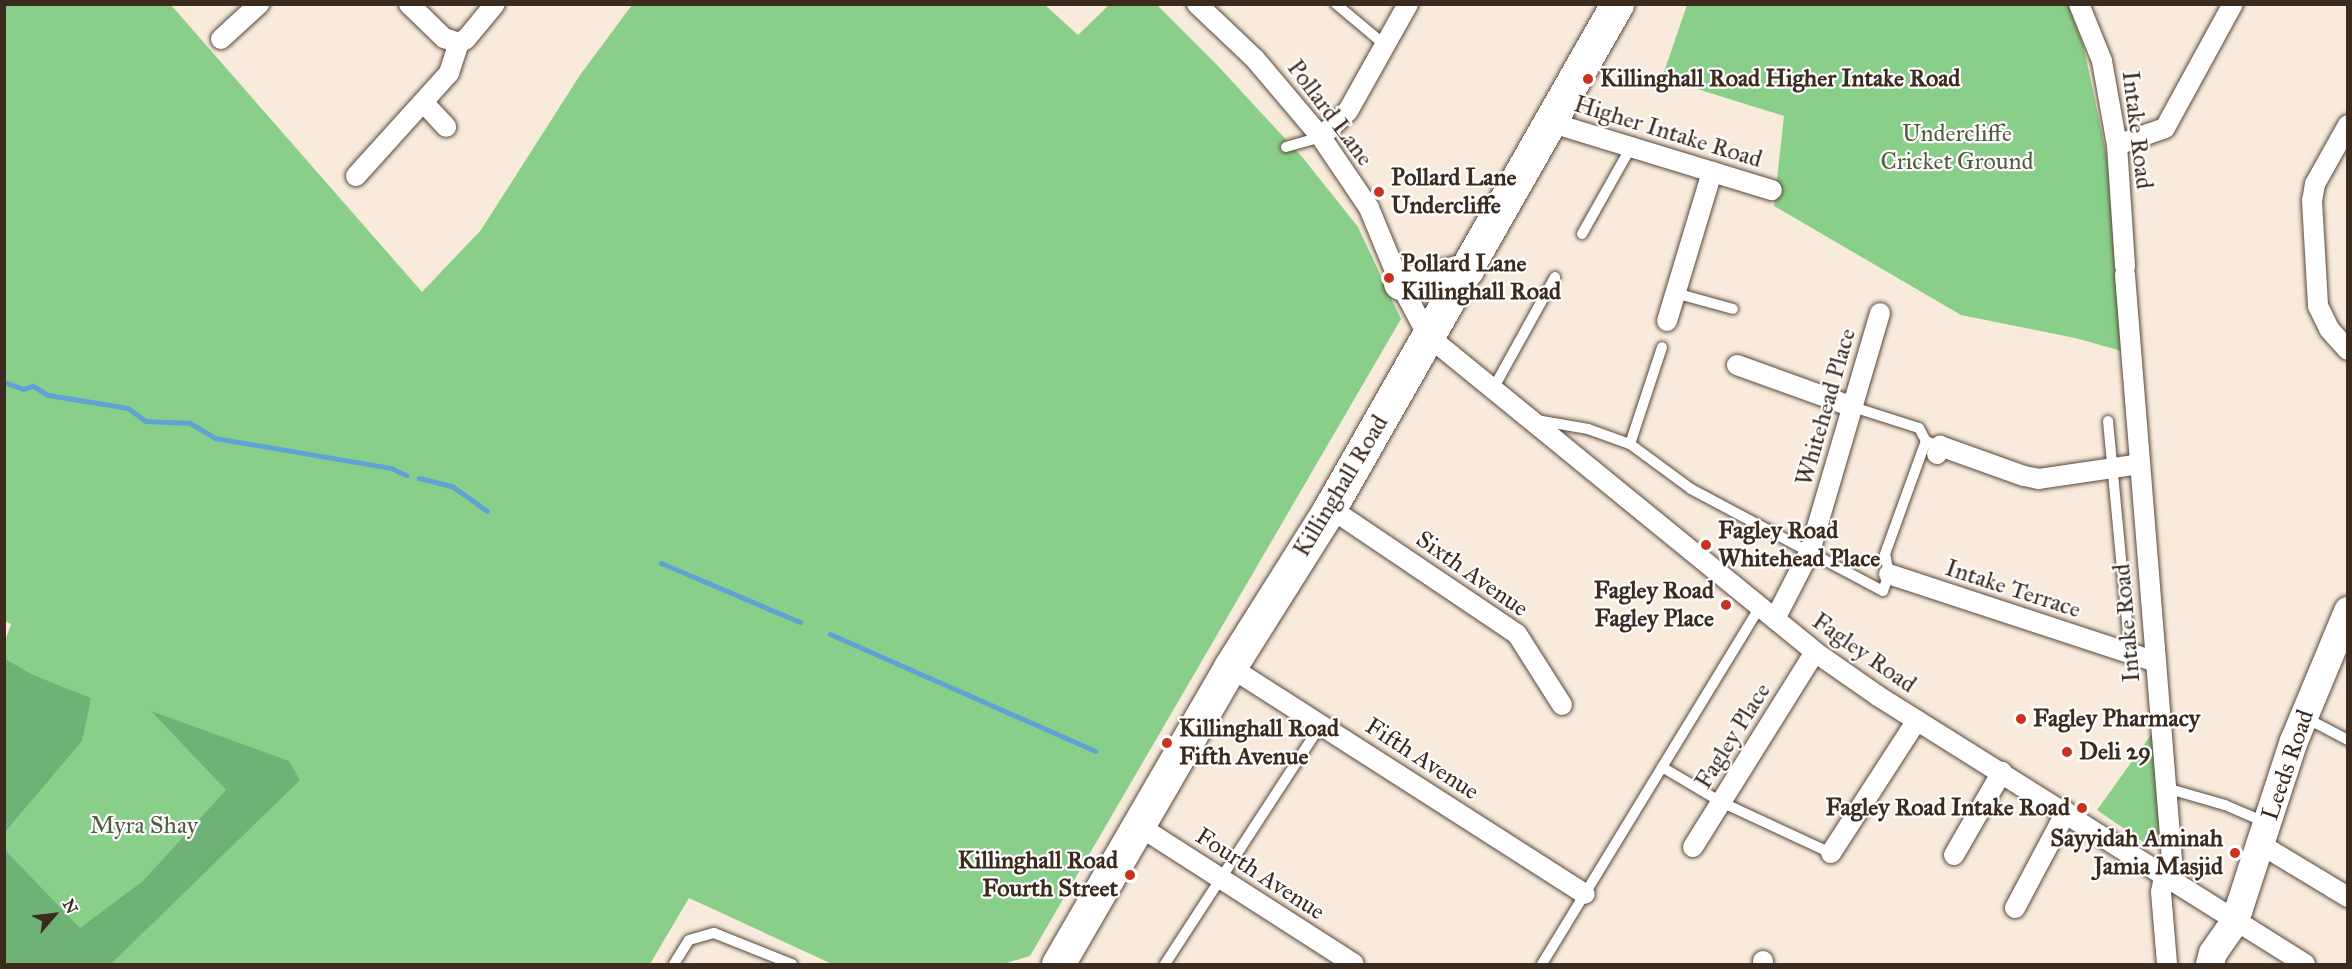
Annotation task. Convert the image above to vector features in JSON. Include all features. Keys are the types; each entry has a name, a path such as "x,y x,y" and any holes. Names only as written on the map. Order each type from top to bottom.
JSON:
{"highway":[{"name":"Killinghall Road","path":"1058,964 1230,667 1330,508 1617,4"},
{"path":"1400,283 1428,280 1468,268"}],"street":[{"path":"409,4 444,38 459,43"},
{"path":"356,176 449,73 459,43 466,39 495,4"},
{"name":"Pollard Lane","path":"1197,4 1255,59 1321,137 1369,208 1400,283 1428,336"},
{"path":"1321,137 1348,111 1408,4"},
{"name":"Intake Road","path":"2079,4 2102,61 2117,145 2172,861 2164,877 2161,892 2167,964"},
{"path":"2117,145 2165,128 2233,4"},
{"path":"221,39 249,8"},
{"path":"423,102 446,127"},
{"name":"Higher Intake Road","path":"1549,122 1772,190"},
{"path":"2348,125 2315,184 2312,201 2318,306 2329,329 2348,350"},
{"path":"1667,321 1712,172"},
{"name":"Whitehead Place","path":"1767,613 1810,551 1880,313"},
{"name":"Fagley Road","path":"1428,336 1815,652 1917,720 2305,964"},
{"path":"1737,365 1853,407"},
{"path":"1934,447 2039,479 2140,464"},
{"name":"Sixth Avenue","path":"1330,508 1517,634 1562,705"},
{"name":"Intake Terrace","path":"1889,574 2156,662"},
{"name":"Leeds Road","path":"2210,964 2213,953 2235,921 2304,717 2348,611"},
{"name":"Fagley Place","path":"1693,847 1815,652"},
{"name":"Fifth Avenue","path":"1230,667 1585,894"},
{"path":"1831,853 1917,720"},
{"path":"1953,855 2002,772"},
{"path":"2015,908 2066,812"},
{"name":"Fourth Avenue","path":"1139,826 1354,964"},
{"path":"2264,834 2348,897"}],"lane":[{"path":"1336,4 1385,45"},
{"path":"1286,147 1321,137"},
{"path":"1582,234 1631,147"},
{"path":"1492,389 1555,277"},
{"path":"1675,293 1733,309"},
{"path":"1630,444 1662,347"},
{"path":"1530,419 1588,429 1630,444 1691,489 1883,591 1889,574 1886,555 1934,447 1920,428 1853,407"},
{"name":"Intake Road","path":"2108,421 2130,655"},
{"path":"1542,964 1662,767 1767,613"},
{"path":"2304,717 2348,740"},
{"path":"1165,964 1321,725"},
{"path":"1662,767 1721,802 1831,853"},
{"path":"2166,788 2225,805 2264,834"},
{"path":"674,964 689,940 714,933 792,964"}],"green space":[{"name":"Myra Shay","path":"5,5 171,5 422,292 481,230 580,75 632,5 1045,5 1078,35 1109,5 1157,5 1217,65 1303,158 1358,227 1401,319 1030,956 1003,964 832,964 689,898 650,964 5,964 4,644 11,624 5,621"},
{"name":"Undercliffe Cricket Ground","path":"1687,5 2068,5 2083,44 2107,157 2122,351 2075,338 1961,315 1774,206 1784,116 1662,78"},
{"path":"5,659 33,675 91,698 82,741 5,832"},
{"path":"151,711 289,761 300,780 111,964 5,964 5,850 80,928 143,881 226,790"},
{"path":"2153,732 2160,837 2152,848 2097,810"}],"waterway":[{"path":"4,382 23,389 33,386 48,395 128,408 145,421 190,423 215,438 391,468 406,475"},
{"path":"419,478 452,486 487,511"},
{"path":"661,563 800,622"},
{"path":"830,634 1095,751"}],"place":[{"name":"Killinghall Road Higher Intake Road","path":"1588,79"},
{"name":"Pollard Lane Undercliffe","path":"1379,192"},
{"name":"Pollard Lane Killinghall Road","path":"1389,278"},
{"name":"Fagley Road Whitehead Place","path":"1706,545"},
{"name":"Fagley Road Fagley Place","path":"1726,605"},
{"name":"Fagley Pharmacy","path":"2021,719"},
{"name":"Killinghall Road Fifth Avenue","path":"1167,743"},
{"name":"Deli 29","path":"2067,752"},
{"name":"Fagley Road Intake Road","path":"2082,808"},
{"name":"Sayyidah Aminah Jamia Masjid","path":"2235,853"},
{"name":"Killinghall Road Fourth Street","path":"1130,875"}]}
